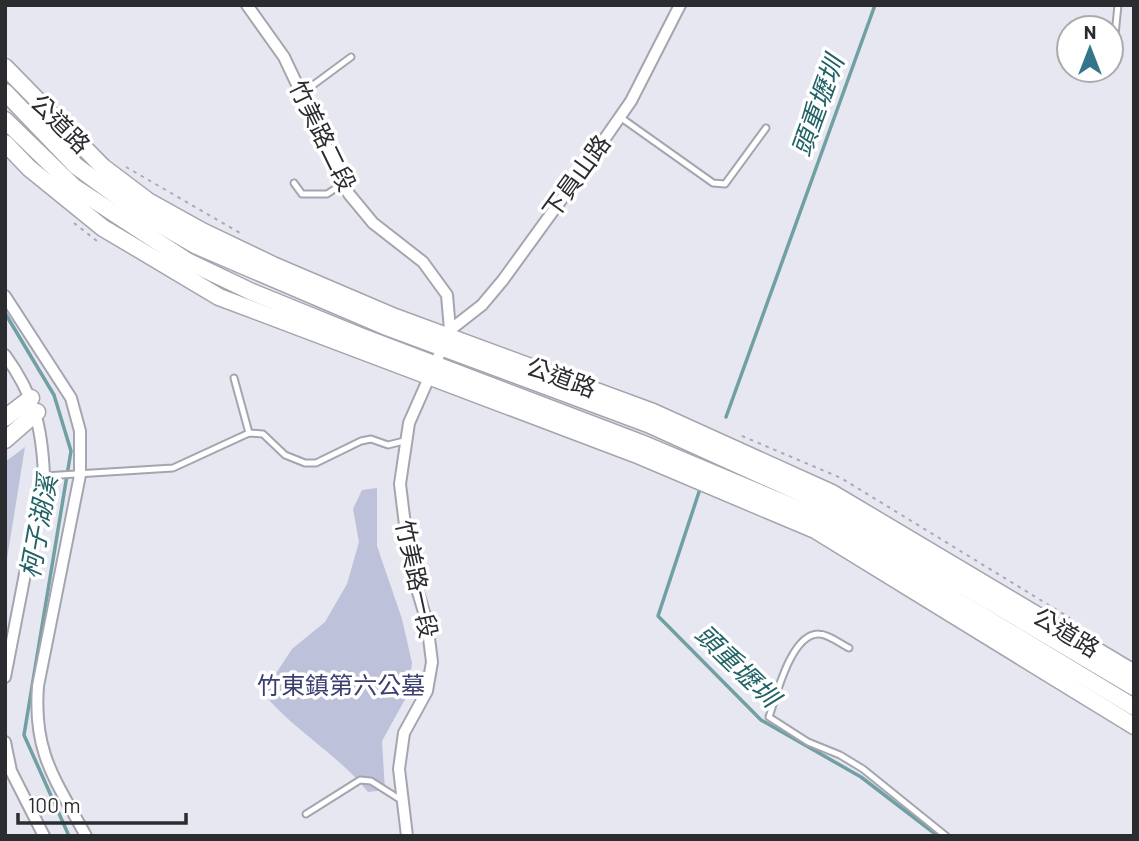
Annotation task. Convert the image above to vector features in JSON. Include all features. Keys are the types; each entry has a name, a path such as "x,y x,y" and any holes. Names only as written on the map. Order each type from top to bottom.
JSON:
{"street":[{"name":"竹美路二段","path":"247,5 284,57 344,183 373,223 436,276 447,295 447,338 404,441"},
{"name":"下員山路","path":"447,338 482,305 503,280 620,117 680,5"},
{"name":"公道路","path":"5,67 103,167 148,201 274,265 648,424 825,504 1134,687"},
{"name":"公道路","path":"5,92 76,166 141,213 197,246 262,275 653,412 832,493 1134,673"},
{"name":"公道路","path":"5,120 74,187 187,261 433,372 815,530 1134,726"},
{"name":"公道路","path":"5,143 29,168 103,228 219,297 640,443 822,519 1134,707"},
{"path":"5,296 71,398 80,431 80,475 38,686 36,714 37,735 47,763 86,836"},
{"path":"5,355 25,382 34,405 43,444 44,476 5,677"},
{"path":"5,418 34,405"},
{"path":"5,440 34,405"},
{"name":"竹美路一段","path":"404,441 400,484 402,523 410,566 427,622 432,662 427,691 404,733 399,769 407,836"},
{"path":"5,742 11,771 44,836"}],"lane":[{"path":"301,94 351,57"},
{"path":"620,117 713,183 725,184 766,128"},
{"path":"294,183 302,194 327,194 344,183"},
{"path":"234,379 250,433"},
{"path":"44,476 173,468 250,433 263,434 285,455 305,463 316,463 361,441 371,439 388,445 404,441"},
{"path":"849,648 820,634 808,636 785,669 769,717 808,742 841,755 863,769 946,836"},
{"path":"306,814 360,780 371,781 401,800"}],"path":[{"path":"69,219 99,243"}],"green space":[{"path":"25,447 5,571 5,462"},
{"name":"竹東鎮第六公墓","path":"377,488 377,546 402,619 412,663 408,694 382,741 385,790 368,792 263,693 292,649 325,622 347,584 359,542 353,509 362,490"}],"waterway":[{"name":"頭重壢圳","path":"726,417 875,5"},
{"name":"柯子湖溪","path":"5,313 54,395 71,451 24,735 69,836"},
{"name":"頭重壢圳","path":"700,489 658,616 761,720 861,777 938,836"}]}
